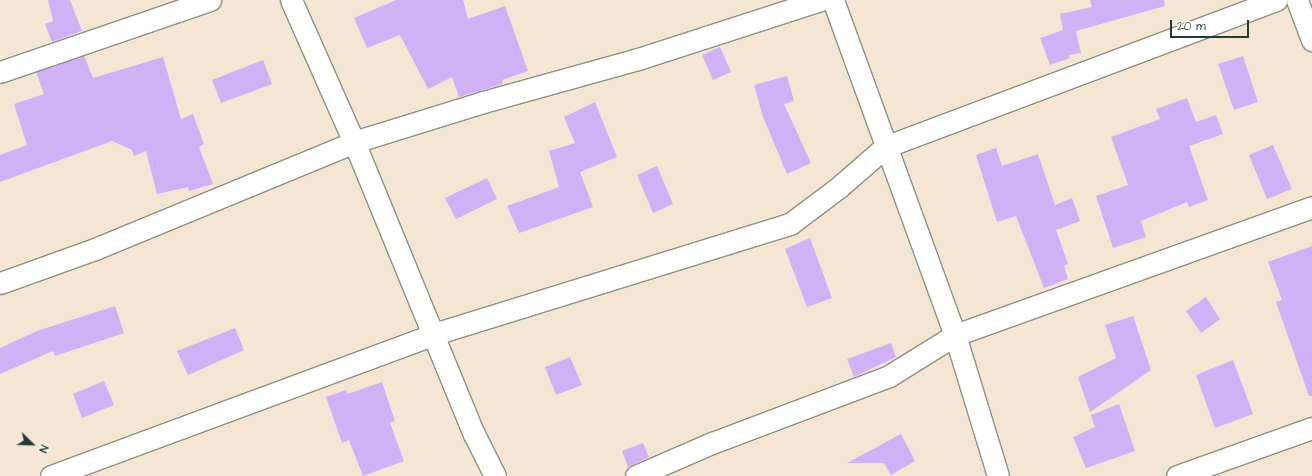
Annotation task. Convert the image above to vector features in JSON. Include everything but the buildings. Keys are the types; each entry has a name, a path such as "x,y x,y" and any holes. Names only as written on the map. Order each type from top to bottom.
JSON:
{"street":[{"path":"0,72 210,0"},
{"path":"291,0 354,142 474,434 495,476"},
{"path":"0,283 95,249 354,142 483,102 638,59 821,0"},
{"path":"833,0 885,147 955,335 998,476"},
{"path":"50,476 434,334 790,224 838,188 885,147 1276,0"},
{"path":"1297,0 1312,40"},
{"path":"636,476 712,443 890,376 955,335 1312,207"},
{"path":"1177,476 1312,428"}]}
